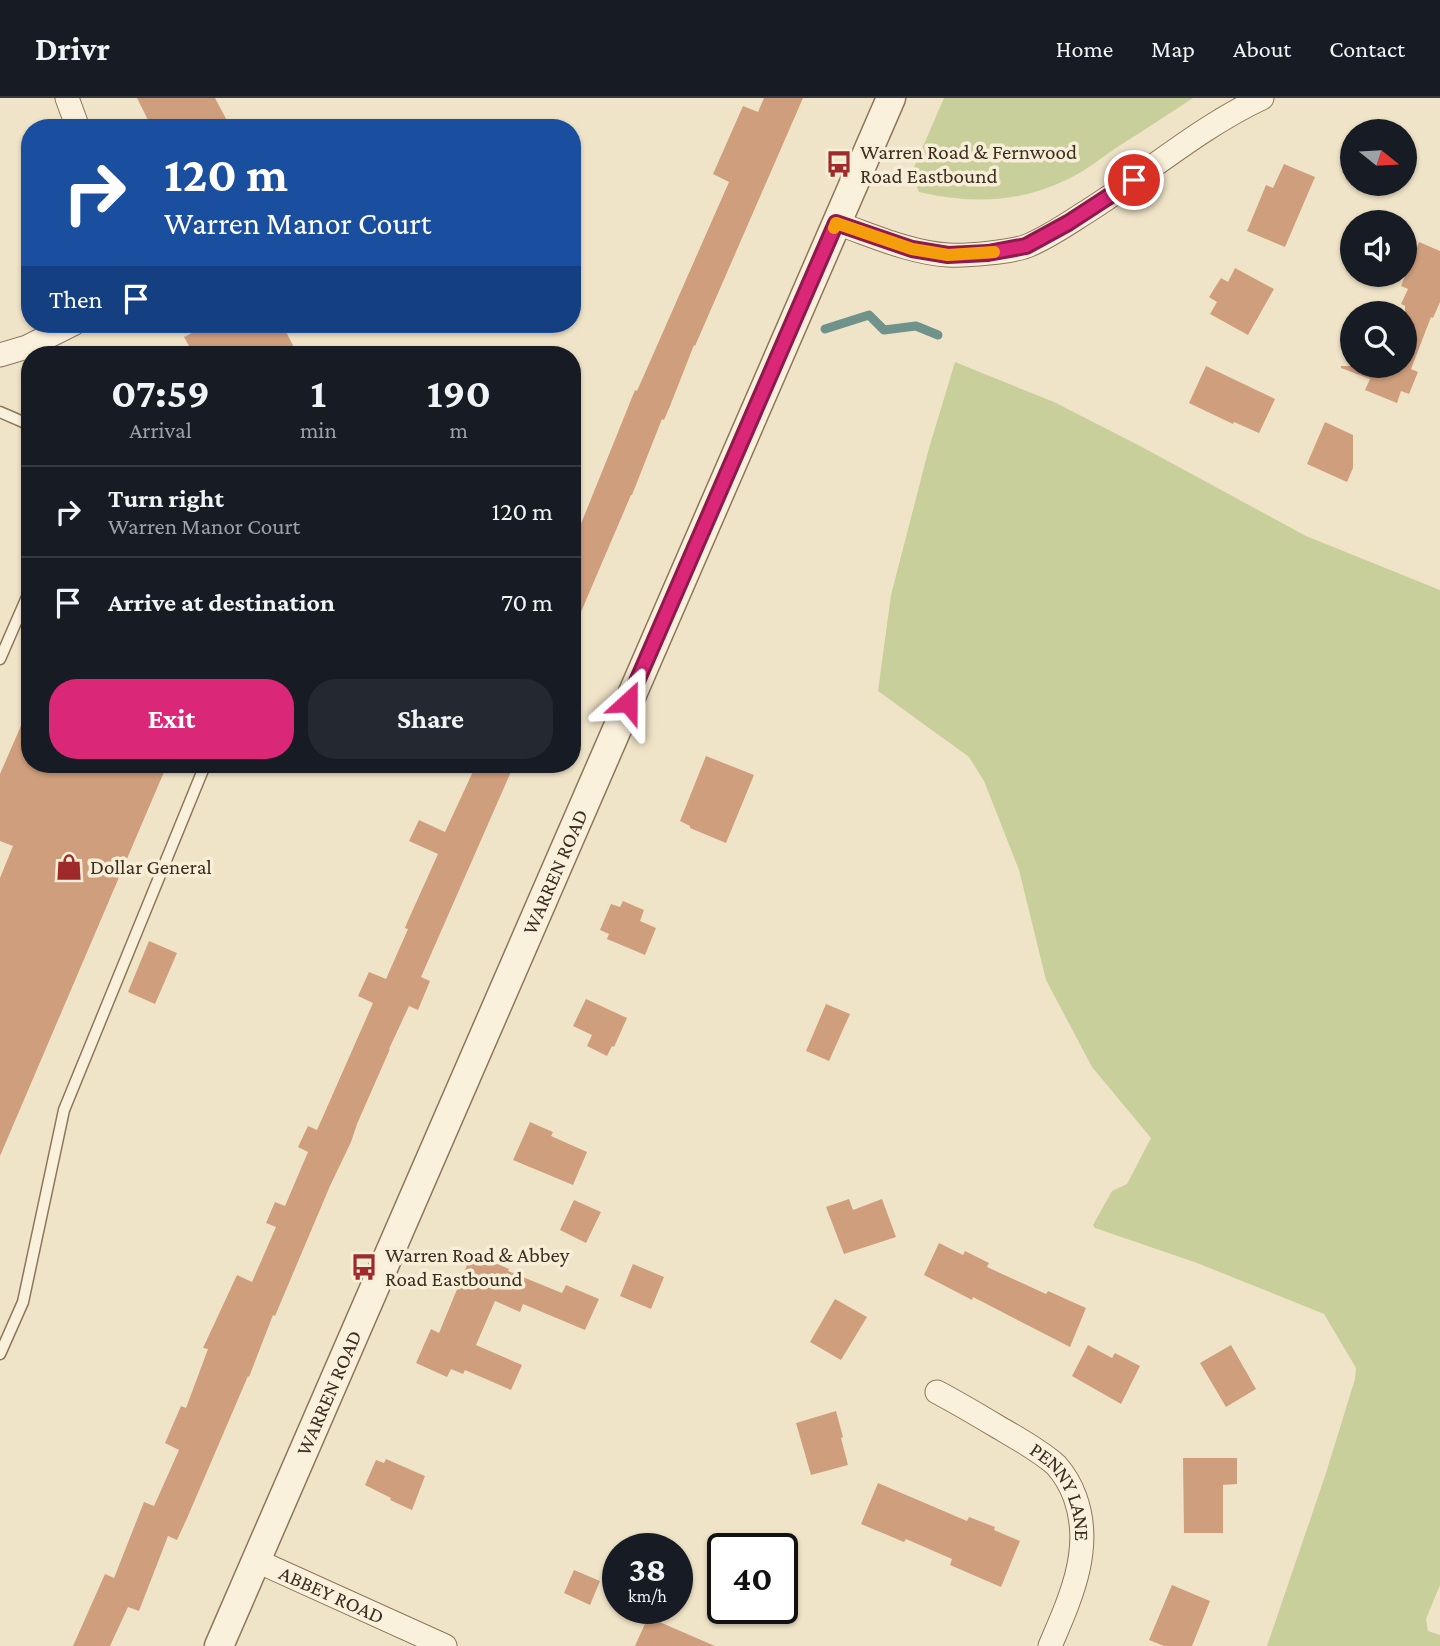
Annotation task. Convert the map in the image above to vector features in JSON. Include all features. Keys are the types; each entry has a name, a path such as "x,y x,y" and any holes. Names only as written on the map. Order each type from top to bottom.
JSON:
{"street":[{"path":"67,98 75,119"},
{"name":"WARREN ROAD","path":"219,1646 891,98"},
{"path":"836,223 912,249 948,255 988,253 1026,246 1113,195 1197,136 1262,98"},
{"path":"29,346 55,333"},
{"path":"0,355 21,349"},
{"name":"PENNY LANE","path":"937,1392 1037,1451 1057,1466 1071,1486 1083,1530 1081,1555 1068,1604 1050,1646"},
{"name":"ABBEY ROAD","path":"257,1561 445,1646"}],"lane":[{"path":"0,412 21,421"},
{"path":"0,659 21,611"},
{"path":"0,1354 23,1302 64,1110 202,773"}],"green space":[{"path":"944,98 1193,98 1066,180 1048,188 1012,197 975,200 919,192 911,174"},
{"path":"955,362 1054,402 1306,536 1440,590 1440,1585 1426,1619 1428,1631 1440,1635 1440,1646 1267,1646 1325,1476 1356,1368 1324,1314 1197,1263 1095,1228 1093,1225 1112,1191 1127,1184 1151,1138 1092,1067 1046,980 1019,870 984,781 969,757 878,691 891,595 929,448"}],"building":[{"path":"137,98 215,98 226,119 148,119"},
{"path":"764,98 803,98 694,345 664,420 662,419 581,612 581,524 635,390 637,391 729,182 713,174 743,106 758,112"},
{"path":"1284,164 1315,177 1285,247 1247,231 1266,185 1273,188"},
{"path":"1419,242 1440,251 1440,302 1417,353 1417,301 1402,301 1408,289 1403,287 1417,287"},
{"path":"1235,268 1274,289 1248,335 1210,314 1217,302 1209,297 1221,278 1228,282"},
{"path":"192,333 287,333 293,346 189,346 184,337"},
{"path":"1206,366 1275,399 1259,433 1189,403"},
{"path":"1367,378 1416,378 1409,394 1401,391 1397,403 1365,390 1370,379"},
{"path":"1325,422 1353,435 1353,468 1347,482 1307,464"},
{"path":"21,726 21,773 164,773 0,1156 0,878 13,846 0,841 0,774"},
{"path":"706,756 754,775 726,843 680,821"},
{"path":"472,773 510,773 421,977 430,981 418,1010 409,1006 389,1049 177,1540 168,1536 139,1611 128,1607 110,1646 73,1646 105,1574 114,1578 144,1502 154,1506 179,1450 165,1443 181,1406 186,1408 208,1349 203,1348 237,1275 252,1282 276,1227 266,1223 275,1202 285,1206 308,1152 298,1147 308,1126 317,1130 373,1003 358,996 369,972 386,979 408,929 405,928 406,925 438,854 409,841 419,820 445,832"},
{"path":"623,901 644,910 640,921 656,928 645,955 607,939 609,934 600,930 611,904 620,907"},
{"path":"149,941 177,953 155,1004 128,992"},
{"path":"586,999 627,1018 607,1056 587,1046 592,1035 573,1026"},
{"path":"826,1004 850,1014 829,1061 806,1051"},
{"path":"530,1122 553,1132 551,1136 587,1152 573,1185 513,1160"},
{"path":"849,1199 853,1210 882,1199 896,1237 844,1254 826,1207"},
{"path":"574,1200 601,1212 586,1243 560,1230"},
{"path":"939,1243 963,1255 965,1251 989,1263 987,1267 1046,1294 1048,1291 1086,1308 1070,1347 924,1275"},
{"path":"472,1253 562,1293 566,1285 599,1299 585,1330 523,1304 520,1312 495,1301 476,1345 522,1365 511,1390 465,1370 463,1374 451,1369 447,1377 416,1363 431,1329 439,1333"},
{"path":"633,1264 664,1277 651,1309 620,1296"},
{"path":"835,1299 867,1317 841,1360 810,1342"},
{"path":"1088,1345 1112,1358 1115,1353 1140,1366 1121,1404 1072,1376"},
{"path":"1231,1345 1256,1389 1226,1407 1200,1363"},
{"path":"836,1411 848,1465 811,1475 796,1423"},
{"path":"1183,1458 1237,1458 1237,1484 1223,1485 1223,1533 1184,1533"},
{"path":"386,1459 425,1476 412,1510 365,1485 376,1460 384,1463"},
{"path":"878,1483 967,1521 969,1517 995,1527 994,1530 1020,1541 1001,1587 950,1565 952,1559 906,1539 904,1542 861,1524"},
{"path":"574,1570 600,1581 590,1605 564,1593"},
{"path":"1172,1585 1210,1601 1192,1646 1164,1646 1149,1640"},
{"path":"645,1624 664,1624 715,1646 635,1646"}],"waterway":[{"path":"825,329 869,315 884,330 916,326 938,335"}],"slow traffic":[{"path":"834,228 836,223 912,249 948,255 994,252"}],"place":[{"name":"Warren Road & Fernwood Road Eastbound","path":"839,164"},
{"name":"Dollar General","path":"69,867"},
{"name":"Warren Road & Abbey Road Eastbound","path":"364,1267"}],"route":[{"path":"628,702 836,223 912,249 948,255 988,253 1026,246 1068,223 1134,180"}]}
